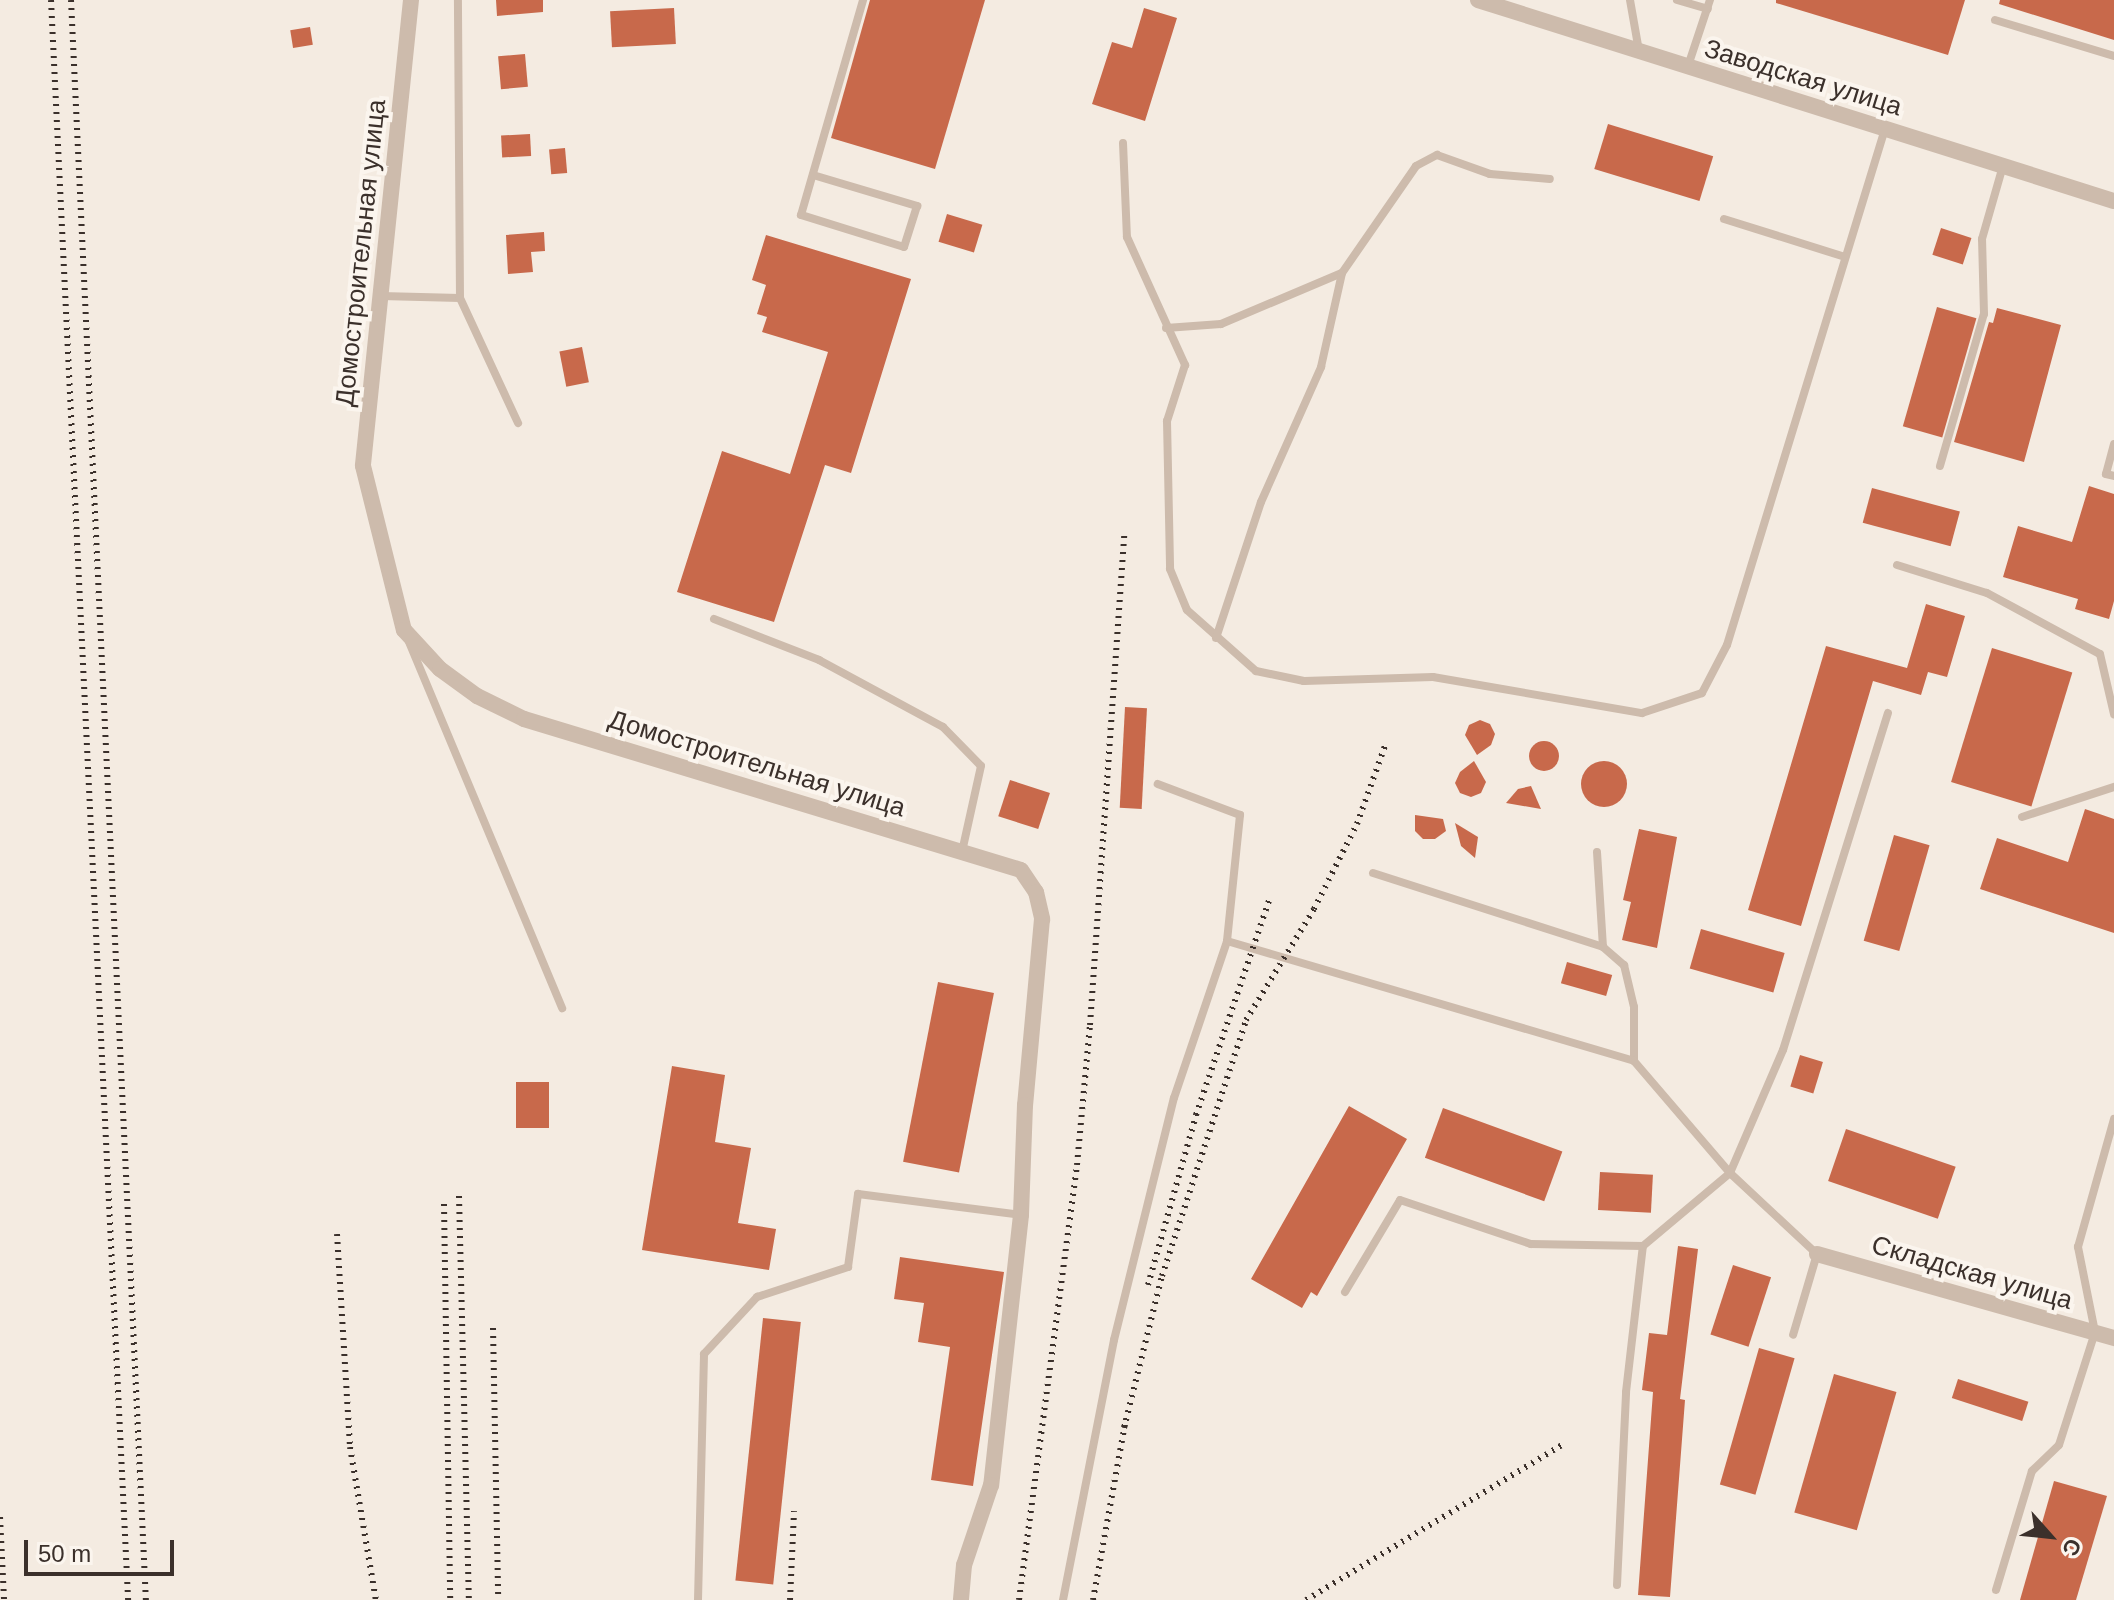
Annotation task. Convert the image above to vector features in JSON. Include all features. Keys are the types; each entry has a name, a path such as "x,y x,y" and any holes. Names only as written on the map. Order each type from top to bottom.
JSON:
{"street":[{"name":"Домостроительная улица","path":"411,0 363,466 404,630 452,678 477,696 524,719 1021,870 1036,892 1042,919 1025,1105 1021,1215 991,1485 964,1565 961,1600"},
{"name":"Заводская улица","path":"1478,0 2114,201"},
{"name":"Складская улица","path":"1817,1254 2114,1338"}],"lane":[{"path":"458,0 460,298 518,423"},
{"path":"813,175 917,206 904,247 801,215 863,0"},
{"path":"1630,0 1639,52"},
{"path":"1677,0 1709,4 1688,67"},
{"path":"1995,20 2114,56"},
{"path":"1123,143 1127,237 1185,365 1167,421 1170,569 1187,610 1256,671 1304,681 1433,677 1642,713 1702,693 1727,645 1885,129"},
{"path":"1216,638 1261,502 1321,367 1342,273 1416,166 1437,155 1490,174 1550,179"},
{"path":"1940,466 1984,314 1982,239 2003,166"},
{"path":"1724,219 1845,257"},
{"path":"1166,328 1221,324 1342,273"},
{"path":"381,296 460,298"},
{"path":"2114,444 2106,474 2114,476"},
{"path":"1897,565 1987,593 2100,654 2114,714"},
{"path":"714,619 819,660 943,727 981,766 962,852"},
{"path":"404,630 562,1008"},
{"path":"1345,1292 1400,1200 1531,1244 1643,1246 1730,1173 1783,1050 1888,713"},
{"path":"1063,1600 1114,1340 1174,1098 1227,941 1240,815 1158,784"},
{"path":"2022,817 2114,787"},
{"path":"1597,852 1603,947"},
{"path":"1373,873 1603,947 1624,965 1634,1007 1634,1061"},
{"path":"1227,941 1634,1061 1730,1173 1817,1254 1793,1335"},
{"path":"1996,1590 2032,1471 2059,1445 2095,1332 2078,1247 2114,1119"},
{"path":"698,1600 704,1354 757,1297 848,1267 858,1194 1021,1215"},
{"path":"1617,1585 1626,1392 1643,1246"}],"building":[{"path":"496,0 543,0 543,12 497,16"},
{"path":"870,0 985,0 935,169 831,138"},
{"path":"1776,0 1965,0 1948,55 1776,3"},
{"path":"2000,0 2114,0 2114,40 1999,4"},
{"path":"674,8 676,44 612,47 610,11"},
{"path":"1144,8 1177,18 1145,121 1092,104 1112,42 1132,48"},
{"path":"310,27 313,45 293,48 290,30"},
{"path":"525,54 528,87 501,89 498,56"},
{"path":"1608,124 1713,156 1699,201 1594,169"},
{"path":"530,134 531,156 502,157 501,136"},
{"path":"565,148 567,173 551,174 549,149"},
{"path":"947,214 982,225 974,253 939,242"},
{"path":"1941,228 1971,238 1963,265 1932,255"},
{"path":"544,232 545,251 531,252 533,272 508,274 506,235"},
{"path":"766,235 911,279 851,473 825,465 774,622 677,592 722,451 790,474 828,352 762,332 767,317 757,314 766,285 752,280"},
{"path":"1937,307 1976,318 1942,437 1903,426"},
{"path":"1997,308 2061,325 2024,462 1954,442 1989,322 1993,323"},
{"path":"582,347 589,382 566,387 559,351"},
{"path":"2089,486 2114,494 2114,601 2109,619 2075,609 2078,599 2003,577 2018,526 2072,542"},
{"path":"1872,488 1960,512 1951,546 1863,523"},
{"path":"1926,604 1965,616 1947,677 1928,672 1921,695 1873,681 1801,926 1748,910 1826,646 1907,668"},
{"path":"1992,648 2072,673 2031,806 1951,782"},
{"path":"1125,707 1147,708 1142,809 1120,808"},
{"path":"1480,720 1490,724 1495,734 1491,745 1477,755 1465,735 1469,725"},
{"path":"1544,741 1555,745 1559,756 1555,767 1544,771 1533,767 1529,756 1533,745"},
{"path":"1474,761 1486,782 1481,793 1471,797 1460,793 1455,783 1460,772"},
{"path":"1604,761 1620,768 1627,784 1620,800 1604,807 1588,800 1581,784 1588,768"},
{"path":"1010,780 1050,793 1038,829 998,816"},
{"path":"1531,786 1541,809 1506,803 1518,789"},
{"path":"2085,809 2114,819 2114,933 1980,889 1997,838 2068,862"},
{"path":"1415,815 1443,819 1446,831 1435,839 1423,839 1415,831"},
{"path":"1455,823 1478,837 1475,858 1461,846"},
{"path":"1639,829 1677,837 1657,948 1622,940 1631,902 1623,900"},
{"path":"1894,835 1930,845 1899,951 1864,941"},
{"path":"1701,929 1785,953 1773,992 1690,968"},
{"path":"1567,962 1612,975 1606,996 1561,983"},
{"path":"938,982 994,993 959,1173 903,1162"},
{"path":"1800,1055 1823,1062 1813,1094 1790,1087"},
{"path":"672,1066 725,1075 715,1142 751,1148 738,1223 776,1229 769,1270 642,1250"},
{"path":"516,1082 549,1082 549,1128 516,1128"},
{"path":"1349,1106 1407,1139 1317,1296 1311,1292 1302,1308 1251,1279"},
{"path":"1443,1108 1562,1151 1544,1201 1425,1158"},
{"path":"1846,1129 1956,1167 1938,1219 1828,1181"},
{"path":"1600,1172 1653,1175 1651,1213 1598,1210"},
{"path":"1678,1246 1698,1249 1680,1399 1685,1400 1670,1597 1638,1595 1653,1392 1642,1390 1649,1333 1667,1335"},
{"path":"900,1257 1004,1272 973,1486 931,1480 950,1347 918,1342 924,1303 894,1299"},
{"path":"1733,1265 1771,1277 1748,1347 1710,1334"},
{"path":"763,1318 801,1322 773,1585 735,1581"},
{"path":"1759,1348 1795,1358 1755,1495 1720,1484"},
{"path":"1834,1374 1896,1392 1857,1530 1794,1512"},
{"path":"1958,1379 2028,1402 2022,1421 1952,1398"},
{"path":"2054,1481 2107,1496 2076,1600 2020,1600"}],"railway":[{"path":"51,0 128,1600"},
{"path":"71,0 146,1600"},
{"path":"1019,1600 1077,1165 1090,1025 1124,535"},
{"path":"1124,1428 1162,1276 1246,1020 1314,909 1357,824 1385,746"},
{"path":"1148,1285 1196,1115 1270,898"},
{"path":"459,1196 469,1600"},
{"path":"444,1204 450,1600"},
{"path":"337,1234 350,1447 376,1600"},
{"path":"493,1328 498,1600"},
{"path":"1093,1600 1126,1419"},
{"path":"1306,1600 1565,1443"},
{"path":"790,1600 794,1511"},
{"path":"0,1517 4,1600"}]}
